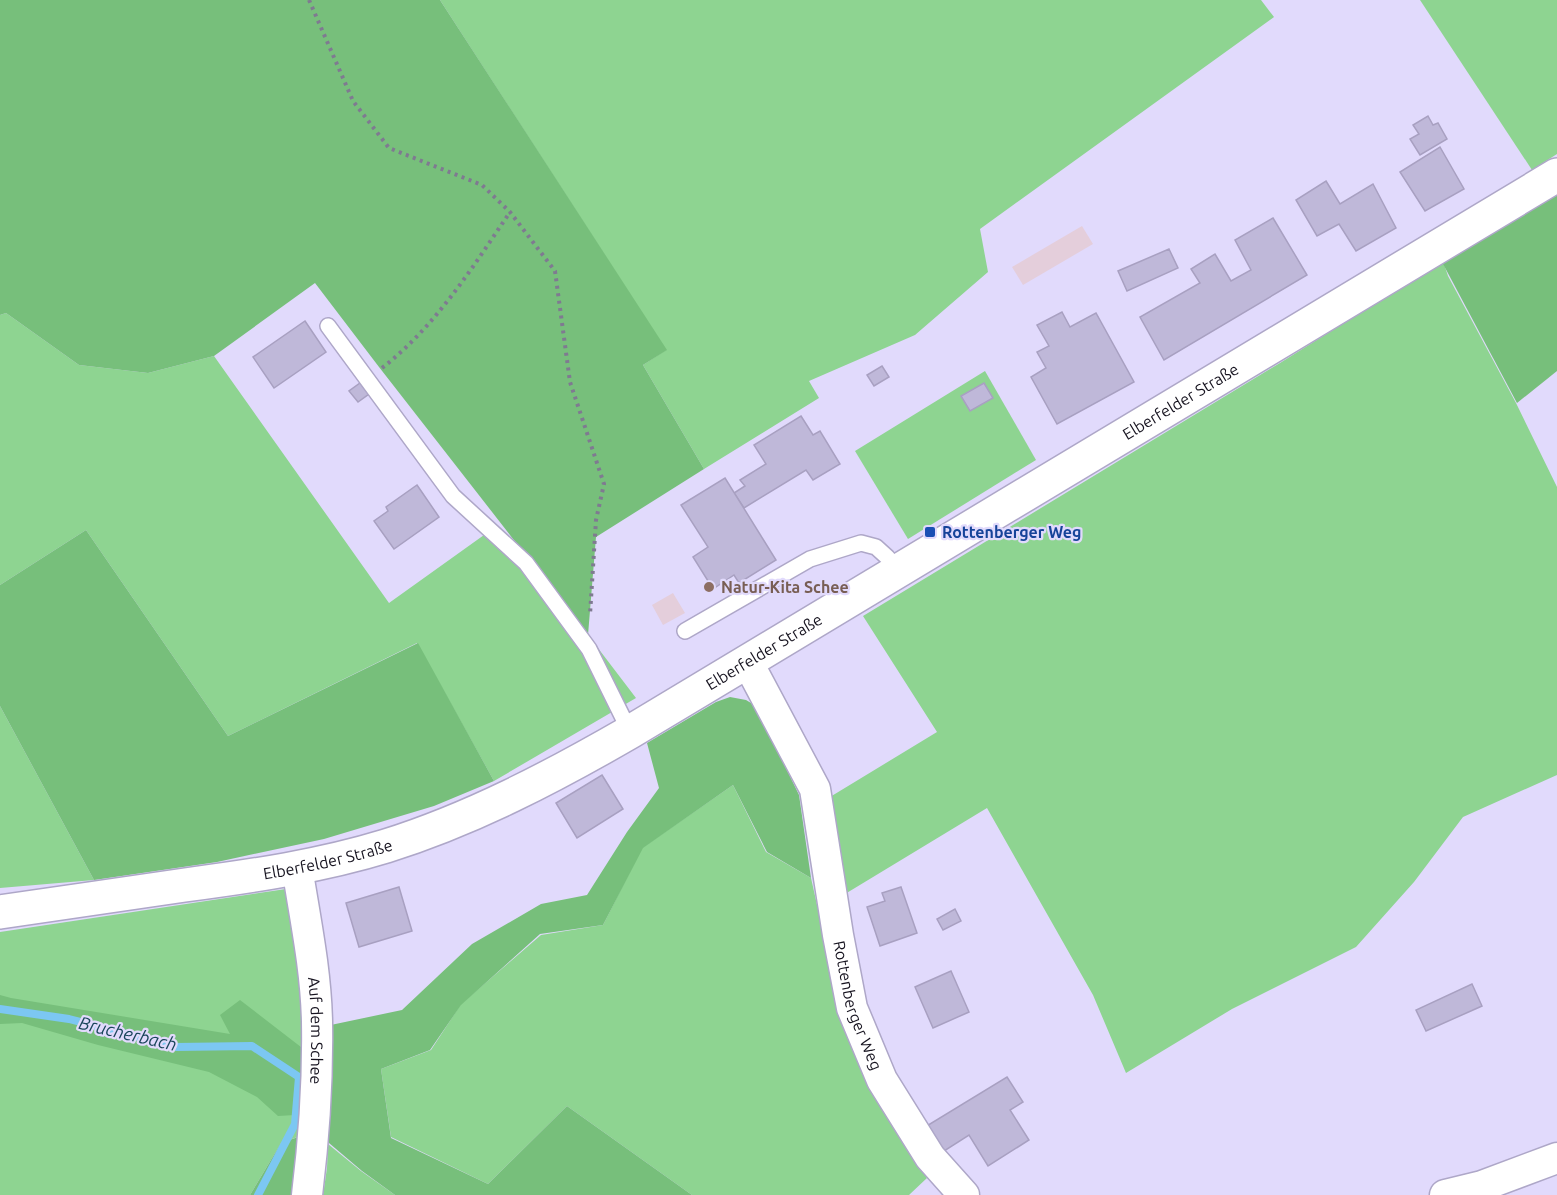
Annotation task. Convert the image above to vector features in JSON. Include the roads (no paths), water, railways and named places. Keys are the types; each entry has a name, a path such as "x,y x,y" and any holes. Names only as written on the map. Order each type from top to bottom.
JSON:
{"main road":[{"name":"Elberfelder Straße","path":"0,912 232,879 344,857 386,846 464,817 542,781 630,732 1557,176"}],"street":[{"name":"Rottenberger Weg","path":"747,661 815,789 852,1008 882,1080 930,1157 964,1195"},
{"name":"Auf dem Schee","path":"297,867 314,978 317,1021 314,1139 307,1195"},
{"path":"1445,1195 1482,1186 1557,1158"}],"lane":[{"path":"328,326 453,496 525,563 588,649 630,732"},
{"path":"685,631 810,559 861,543 876,547 898,571"}],"waterway":[{"name":"Brucherbach","path":"0,1009 69,1019 176,1047 252,1046 299,1077 295,1124 258,1195"}],"place":[{"name":"Rottenberger Weg","path":"930,532"},
{"name":"Natur-Kita Schee","path":"709,587"}]}
